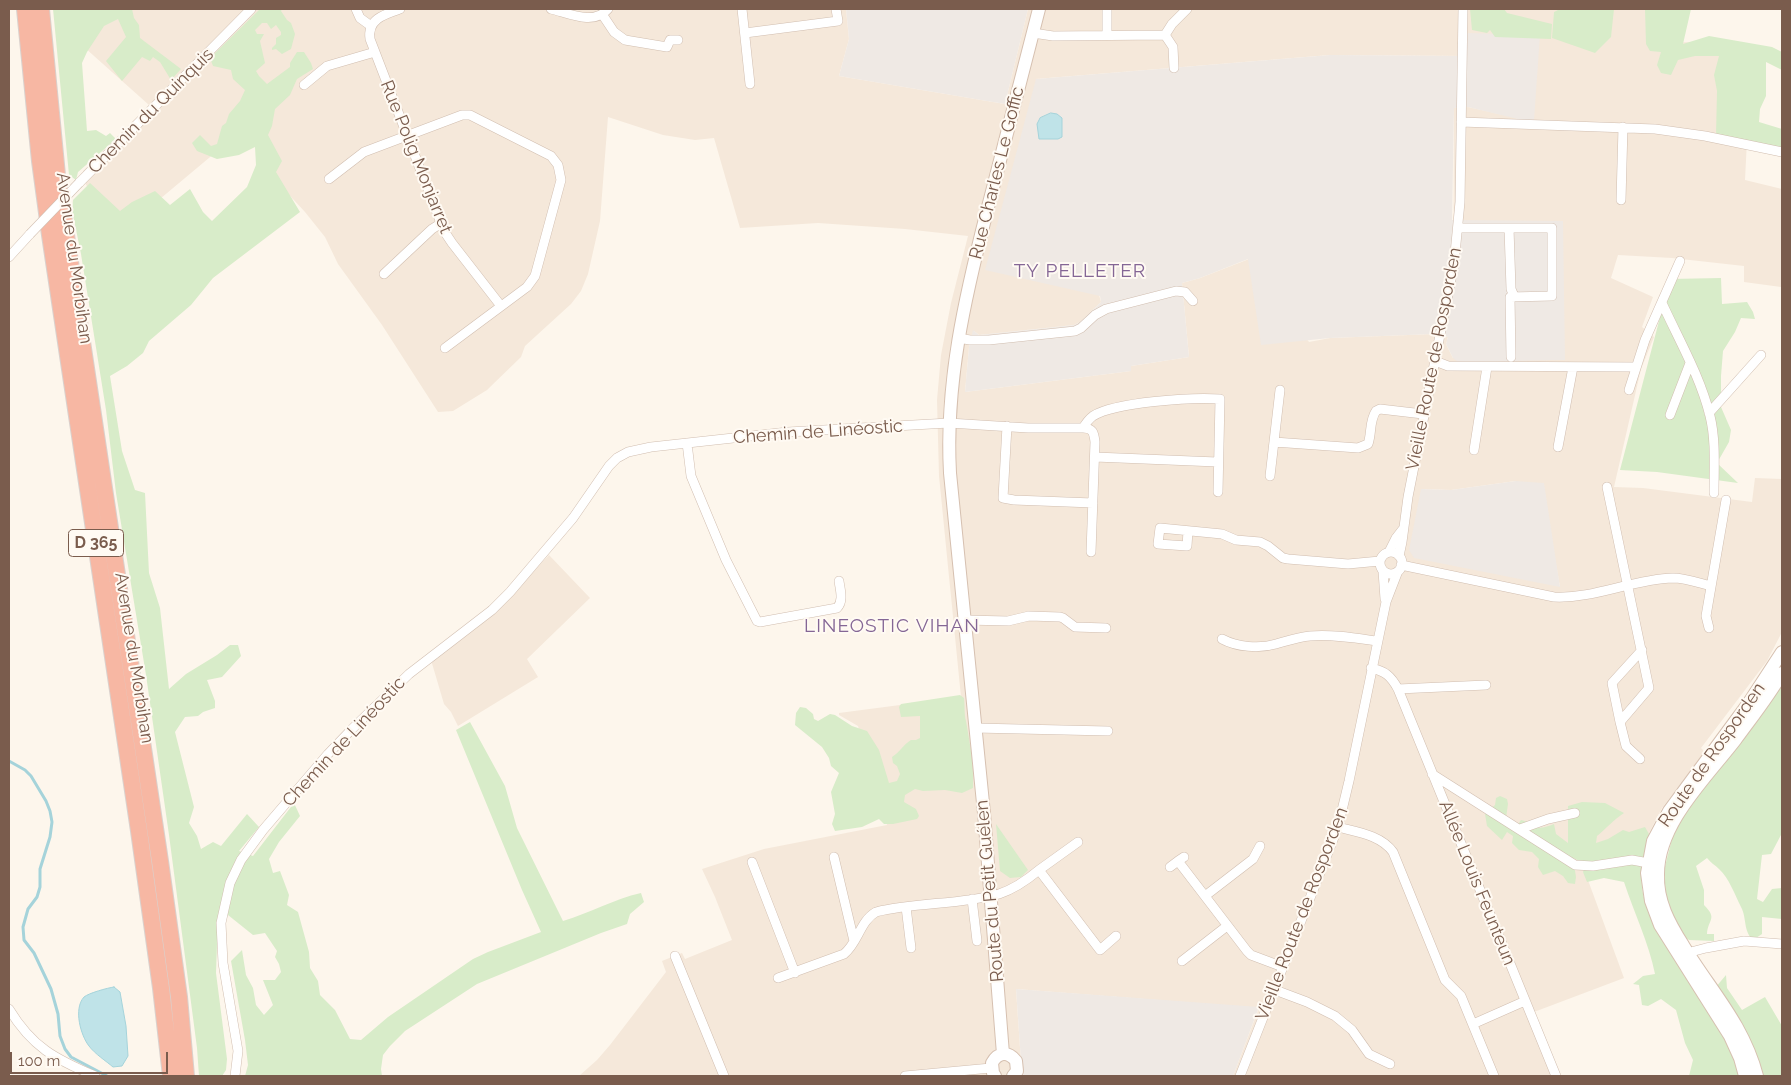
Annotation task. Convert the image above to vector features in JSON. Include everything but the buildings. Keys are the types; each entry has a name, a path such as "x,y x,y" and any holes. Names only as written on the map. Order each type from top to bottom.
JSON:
{"highway":[{"name":"Avenue du Morbihan","path":"24,9 50,235 162,988 171,1076"},
{"name":"Avenue du Morbihan","path":"41,9 57,175 162,870 179,998 186,1076"}],"street":[{"name":"Chemin du Quinquis","path":"9,257 79,183 251,9"},
{"path":"356,9 360,18 371,26 376,20 400,9"},
{"path":"551,9 585,18 605,12 614,32 625,40 667,47 670,40 678,40"},
{"path":"742,9 750,84"},
{"path":"745,33 838,21 836,9"},
{"name":"Rue Charles Le Goffic","path":"949,423 958,338 974,264 1039,9"},
{"path":"1107,9 1107,35"},
{"path":"1165,34 1187,9"},
{"name":"Vieille Route de Rosporden","path":"1240,1076 1338,827 1357,743 1376,641 1386,602 1399,564 1403,529 1424,414 1449,295 1458,228 1462,122 1463,9"},
{"name":"Rue Polig Monjarret","path":"371,26 369,30 370,39 440,224 452,243 501,306"},
{"path":"1033,33 1047,36 1165,34"},
{"path":"1165,34 1173,47 1174,68"},
{"path":"304,85 327,66 375,52"},
{"path":"329,179 364,152 456,116 467,115 551,156 556,162 560,170 561,180 535,276 527,287 445,348"},
{"path":"1462,122 1623,127 1704,136 1782,152"},
{"path":"1621,200 1623,127"},
{"path":"384,274 432,228 440,224"},
{"path":"1458,228 1552,228 1552,296 1512,296"},
{"path":"1511,358 1513,228"},
{"path":"1629,390 1636,367 1680,261"},
{"path":"958,338 989,340 1066,332 1081,328 1095,315 1106,309 1176,291 1185,292 1193,301"},
{"path":"1662,303 1702,390 1709,413 1714,465 1714,493"},
{"path":"1709,413 1761,355"},
{"path":"1435,362 1448,366 1487,367 1636,367"},
{"path":"1670,415 1690,363"},
{"path":"1474,450 1487,367"},
{"path":"1558,446 1573,367"},
{"path":"1270,476 1280,390"},
{"path":"1083,428 1095,414 1127,406 1186,398 1220,399 1217,462 1218,492"},
{"path":"1274,442 1358,448 1368,444 1372,417 1376,411 1424,414"},
{"name":"Chemin de Linéostic","path":"235,1076 238,1051 223,963 221,923 230,883 238,866 263,830 322,761 352,730 409,674 492,610 510,592 572,518 613,462 623,454 634,450 788,432 949,423 1083,428"},
{"name":"Route du Petit Guélen","path":"949,423 950,473 991,895 1003,1054"},
{"path":"1007,426 1004,498 1093,503"},
{"path":"1083,428 1088,428 1094,432 1095,457 1091,552"},
{"path":"687,444 691,476 726,560 756,621 760,622 837,608 841,600 838,580"},
{"path":"1095,457 1217,462"},
{"path":"1607,487 1649,688 1620,722"},
{"path":"1709,628 1706,616 1726,500"},
{"name":"Vieille Route de Rosporden","path":"1388,552 1403,529"},
{"path":"1188,531 1222,534 1236,540 1260,542 1288,560 1348,564 1380,561"},
{"path":"1388,552 1394,553 1399,564 1392,574 1383,571 1380,561 1383,555 1388,552"},
{"path":"1399,564 1554,597 1573,596 1671,578 1711,586"},
{"name":"Vieille Route de Rosporden","path":"1383,571 1386,602"},
{"path":"964,620 1008,621 1029,616 1060,617 1075,627 1106,628"},
{"path":"1222,640 1248,646 1275,645 1306,636 1321,635 1376,641"},
{"path":"1640,759 1626,746 1612,683 1642,650"},
{"name":"Route de Rosporden","path":"1745,1076 1740,1058 1730,1036 1683,954 1662,903 1658,876 1653,863 1654,841 1669,811 1748,704 1782,652"},
{"name":"Allée Louis Feunteun","path":"1371,668 1381,670 1389,675 1398,689 1556,1076"},
{"name":"Route de Rosporden","path":"1653,863 1682,808 1736,739 1782,673"},
{"path":"1398,689 1486,685"},
{"path":"975,728 1108,730"},
{"path":"1432,774 1575,865 1593,866 1632,860 1653,863"},
{"path":"1520,829 1543,820 1575,813"},
{"path":"1338,827 1380,840 1389,847 1445,980 1461,996 1494,1076"},
{"path":"778,978 844,954 866,920 873,914 906,907 998,894 1018,885 1078,842"},
{"path":"1205,896 1253,859 1260,846"},
{"path":"834,856 854,941"},
{"path":"1170,867 1181,859 1205,896 1251,955 1283,967"},
{"path":"752,862 795,973"},
{"path":"1039,870 1100,950 1116,936"},
{"path":"972,899 977,941"},
{"path":"906,907 911,948"},
{"path":"1182,961 1227,926"},
{"path":"1683,954 1744,941 1782,944"},
{"name":"Route de Rosporden","path":"1683,954 1737,1027 1746,1043 1757,1076"},
{"path":"675,956 724,1076"},
{"path":"1274,990 1336,1016 1352,1030 1369,1054 1390,1064"},
{"path":"1473,1024 1525,1001"},
{"path":"9,1009 25,1032 44,1050 95,1076"},
{"path":"905,1076 993,1072 994,1058 1003,1054 1009,1054 1016,1061 1017,1071 1014,1076"}],"shaded area":[{"path":"92,9 846,9 849,39 839,76 1005,104 1028,9 1672,9 1670,42 1737,43 1747,140 1745,180 1782,189 1782,306 1781,287 1744,282 1744,266 1672,258 1618,255 1611,278 1653,297 1642,327 1654,337 1641,369 1614,487 1643,488 1752,502 1755,478 1782,479 1782,632 1767,661 1701,748 1705,752 1662,808 1649,833 1642,869 1585,872 1624,978 1534,1012 1561,1076 1233,1076 1259,1008 1016,989 1022,1076 579,1076 610,1045 666,972 662,961 682,953 685,959 732,940 702,869 764,849 887,825 858,726 839,715 839,713 961,697 939,476 937,400 941,355 951,303 968,236 905,229 818,223 740,228 714,138 695,140 663,135 608,117 600,221 588,274 581,291 571,304 525,346 521,357 487,390 453,411 438,412 382,325 338,264 325,237 305,212 266,170 246,127 130,224 86,185 83,171 149,105 75,39","holes":["1330,55 1466,56 1522,119 1468,107 1454,108 1453,358 1446,344 1448,337 1434,334 1330,338 1309,342 1249,259 1182,283 1189,357 1131,366 1131,371 965,392 969,347 974,331 979,335 1074,325 1080,322 1101,302 1036,79","1516,481 1557,570 1560,587 1421,489 1451,490"]},
{"path":"846,9 1028,9 1005,104 839,76 849,39"},
{"path":"1466,33 1540,35 1534,120 1522,120 1468,107 1454,108 1452,220 1563,221 1565,360 1458,362 1453,358 1446,344 1448,337 1434,334 1330,338 1261,345 1248,259 1182,283 1189,357 1131,366 1131,371 965,392 969,347 973,330 979,335 1074,325 1080,322 1101,302 1100,296 985,270 1036,79 1330,55 1466,56"},
{"path":"1516,481 1544,483 1560,587 1414,558 1409,550 1421,489 1451,490"},
{"path":"549,555 590,598 527,659 538,677 458,726 451,712 444,704 431,660 494,613"},
{"path":"1016,989 1259,1007 1233,1076 1022,1076"}],"green space":[{"path":"53,9 132,9 134,18 139,25 140,38 181,69 171,80 160,62 153,57 150,61 142,57 122,81 106,61 126,37 118,19 104,26 82,63 87,131 96,130 106,136 110,133 116,139 78,172 76,180 69,175"},
{"path":"260,9 282,9 281,11 291,23 295,34 291,49 282,54 276,49 272,50 276,44 276,38 281,35 276,25 271,29 267,23 262,23 255,30 257,34 264,34 260,41 265,63 256,71 259,76 267,84 290,67 290,63 297,52 304,52 313,69 297,79 290,95 275,109 272,126 268,135 282,161 276,172 300,212 213,278 191,305 149,341 143,353 127,366 110,376 122,451 135,490 145,493 149,573 160,608 169,689 186,674 230,645 238,645 241,656 222,677 207,680 215,701 215,708 198,716 185,717 175,732 194,807 189,823 197,836 201,849 213,842 221,846 247,814 259,827 239,851 253,856 294,803 300,816 279,842 269,859 273,873 280,871 289,895 287,905 298,912 309,952 310,968 318,981 320,995 335,1010 350,1039 361,1040 388,1017 473,959 541,932 456,730 470,722 505,786 517,828 563,921 641,893 644,902 630,914 627,924 477,984 405,1031 383,1055 382,1076 245,1076 248,1065 245,1040 231,961 242,950 246,975 253,988 256,1005 264,1015 273,1005 263,980 275,980 281,972 275,957 277,951 265,933 253,935 228,915 218,927 216,973 227,1059 226,1070 222,1076 199,1076 169,835 146,675 116,493 106,410 72,210 73,200 90,183 120,211 132,202 155,191 170,205 190,189 203,212 212,221 247,187 256,165 255,147 239,155 217,159 197,151 192,143 200,135 211,146 217,144 222,126 240,101 245,90 233,79 231,70 213,66 210,58"},
{"path":"1470,9 1504,9 1507,13 1552,24 1551,39 1495,37 1490,30 1487,33 1472,30"},
{"path":"1560,9 1614,9 1611,37 1595,53 1552,38 1554,12"},
{"path":"1645,9 1691,9 1683,44 1709,36 1772,47 1782,52 1782,70 1766,62 1766,96 1760,109 1759,122 1782,129 1782,148 1716,135 1717,91 1714,75 1719,56 1695,56 1678,60 1671,75 1661,73 1657,65 1661,52 1650,51 1646,44"},
{"path":"1721,278 1722,304 1747,302 1755,319 1741,318 1723,351 1721,407 1731,430 1729,442 1717,463 1738,483 1657,472 1620,470 1670,279"},
{"path":"1782,682 1782,833 1771,854 1762,855 1757,899 1763,902 1772,889 1782,888 1782,919 1762,917 1762,934 1753,940 1746,929 1743,911 1729,882 1723,873 1707,858 1696,866 1704,890 1704,905 1711,913 1707,934 1714,934 1714,941 1689,940 1683,936 1666,901 1663,874 1673,835 1698,791"},
{"path":"960,695 964,698 973,788 962,793 945,790 923,791 915,789 905,795 904,802 916,809 919,816 917,819 884,824 879,819 862,827 835,831 832,824 835,814 831,792 839,773 831,766 829,758 822,747 795,725 796,713 800,707 806,708 813,714 814,719 818,721 830,714 835,715 852,726 867,731 879,750 889,783 897,781 900,774 897,766 893,763 892,757 911,740 920,738 920,716 901,717 899,707 901,704"},
{"path":"1500,796 1507,799 1506,818 1517,826 1521,820 1542,828 1554,824 1556,834 1568,843 1568,806 1582,802 1605,803 1624,813 1597,836 1596,843 1608,839 1623,830 1629,832 1645,827 1649,834 1643,867 1642,887 1650,914 1658,930 1705,1000 1726,975 1727,988 1742,1010 1765,997 1782,1026 1782,1076 1689,1076 1693,1060 1685,1043 1676,1010 1661,999 1648,1006 1642,1005 1639,985 1633,984 1643,976 1655,974 1645,939 1624,882 1604,878 1587,882 1583,872 1586,864 1573,858 1576,877 1575,884 1568,883 1563,876 1555,871 1543,875 1538,867 1539,859 1532,852 1519,850 1512,843 1513,836 1507,832 1502,840 1487,826 1485,814 1495,805 1496,798"},
{"path":"996,824 1028,870 1021,877 1010,878 1000,871"}],"water":[{"path":"1051,113 1057,114 1062,118 1062,137 1058,139 1039,139 1037,124 1040,118"},
{"path":"114,987 120,992 126,1026 128,1056 122,1066 113,1067 97,1055 86,1042 79,1022 79,1008 84,997 94,992"}],"waterway":[{"path":"9,761 25,770 31,776 46,801 52,822 50,837 40,869 40,887 37,897 28,909 23,927 24,940 34,953 51,989 58,1014 60,1036 65,1049 71,1057 107,1076"}],"district":[{"name":"TY PELLETER","path":"1080,271"},
{"name":"LINEOSTIC VIHAN","path":"892,626"}]}
